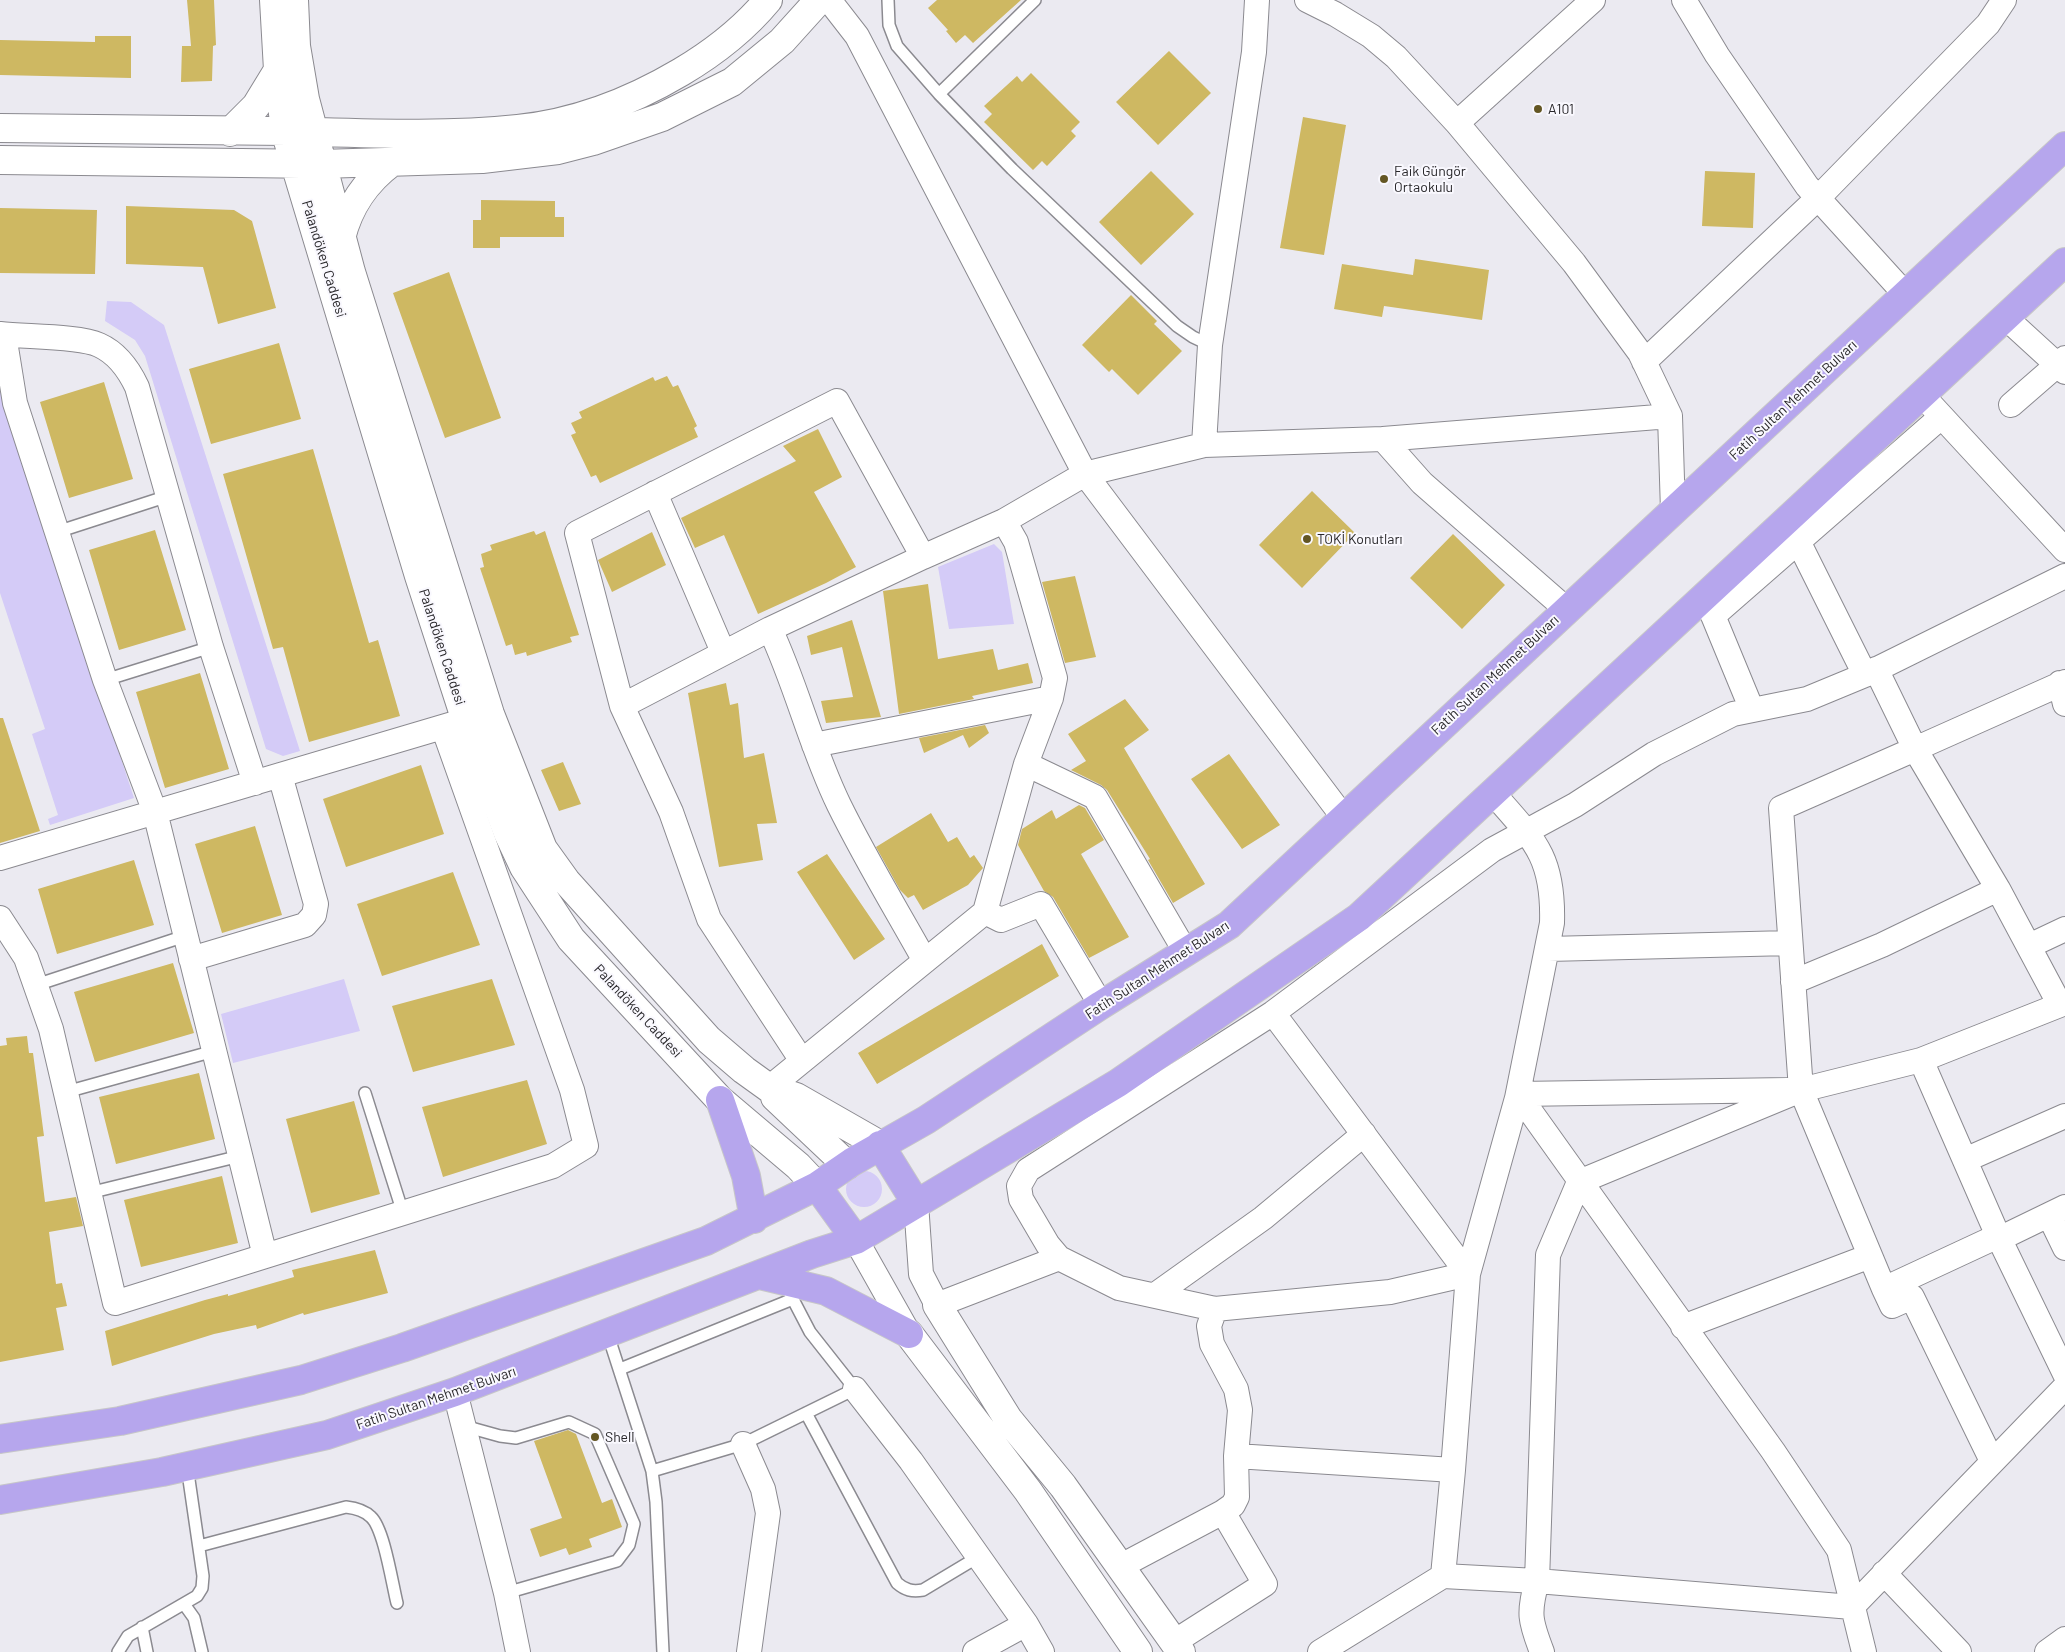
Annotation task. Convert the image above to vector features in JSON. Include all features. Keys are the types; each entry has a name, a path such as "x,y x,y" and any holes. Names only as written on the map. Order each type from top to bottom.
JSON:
{"highway":[{"name":"Fatih Sultan Mehmet Bulvarı","path":"817,1186 847,1164 926,1120 1101,1005 1229,925 2065,146"},
{"path":"880,1145 916,1203 1118,1083 1359,917 1492,792 1793,532 1922,396 2065,262"},
{"path":"720,1100 746,1176 754,1219"},
{"path":"0,1440 120,1422 302,1380 402,1348 696,1244 754,1219 817,1186 856,1240"},
{"name":"Fatih Sultan Mehmet Bulvarı","path":"0,1500 187,1466 327,1435 455,1392 608,1335 778,1285 916,1203"},
{"path":"778,1285 826,1291 909,1334"}],"street":[{"name":"Palandöken Caddesi","path":"274,0 278,70 285,131 308,164 342,238 466,721 554,865 709,1040 744,1070 769,1088 796,1097 880,1145"},
{"name":"Palandöken Caddesi","path":"294,0 299,70 312,132 308,164 419,576 466,721 508,833 524,867 554,916 571,939 720,1100 798,1166 817,1186"},
{"path":"0,128 230,132 463,132 519,129 564,121 606,108 655,87 697,62 730,37 768,0"},
{"path":"0,160 308,164 392,162 520,156 593,142 662,117 732,82 782,41 819,0"},
{"path":"830,0 858,36 1085,474 1344,818"},
{"path":"1204,445 1210,344 1254,52 1257,0"},
{"path":"1307,0 1335,14 1371,36 1396,56 1457,123 1574,263 1644,362 1670,416 1674,511"},
{"path":"1457,123 1593,0"},
{"path":"1684,0 1717,55 1807,186 1906,295"},
{"path":"1644,362 1818,198 1988,24 2004,0"},
{"path":"230,132 256,106 278,70"},
{"path":"342,238 345,222 360,193 380,171 392,162"},
{"path":"2006,318 2062,365 2011,405"},
{"path":"255,783 211,647 137,387 131,373 119,359 99,344 2,334 15,403 105,680 154,812 264,1256"},
{"path":"1922,396 2063,545"},
{"path":"802,1061 709,919 670,812 622,706 577,533 837,401 923,557"},
{"path":"622,706 770,628 1004,521 1085,474 1204,445 1383,439 1670,416"},
{"path":"1542,1652 1532,1626 1530,1610 1537,1580 1548,1255 1580,1182 1801,1090 1921,1060 2063,1009 1998,889 1870,672 1793,532 1941,417"},
{"path":"1383,439 1422,483 1566,609"},
{"path":"656,493 723,652"},
{"path":"769,1088 985,912 1026,764 1051,698 1055,678 1016,542 1004,521"},
{"path":"1468,1274 1390,1292 1215,1309 1119,1288 1059,1258 1048,1245 1021,1199 1019,1186 1024,1174 1273,1014 1492,850 1528,833 1654,754 1733,714 1807,699 1870,672 2065,576"},
{"path":"1709,606 1752,710"},
{"path":"770,628 782,654 814,745 839,804 925,961"},
{"path":"1992,1462 1912,1298 1892,1306 1801,1090 1781,808 1915,749 2063,690"},
{"path":"814,745 1051,698"},
{"path":"0,858 466,721 572,1090 586,1146 553,1166 114,1303 51,1029 26,958 0,918"},
{"path":"1026,764 1094,797 1185,951"},
{"path":"191,959 305,925 314,915 316,904 280,775"},
{"path":"1443,1576 1468,1274 1518,1094 1548,949 1553,898 1545,859 1528,833 1492,792"},
{"path":"1793,982 1882,945 1998,889"},
{"path":"985,912 1001,920 1041,904 1101,1005"},
{"path":"2029,946 2065,929"},
{"path":"1548,949 1790,943"},
{"path":"1273,1014 1468,1274"},
{"path":"1921,1060 1998,1238 2065,1374"},
{"path":"720,1100 744,1070"},
{"name":"Palandöken Caddesi","path":"769,1088 778,1102 847,1164"},
{"path":"1518,1094 1801,1090"},
{"path":"1518,1094 1773,1451 1839,1550 1864,1652"},
{"path":"1964,1160 2065,1116"},
{"path":"1155,1295 1263,1218 1364,1134"},
{"path":"916,1203 921,1274 937,1305 1008,1418 1064,1486 1177,1647 1265,1584 1223,1512"},
{"path":"1884,1289 2057,1211 2065,1248"},
{"path":"856,1240 909,1334 1028,1491 1138,1652"},
{"path":"1683,1327 1870,1256"},
{"path":"937,1305 1059,1258"},
{"path":"1121,1566 1223,1512 1233,1505 1237,1497 1236,1456 1240,1399 1212,1344 1209,1326 1215,1309"},
{"path":"1852,1607 2065,1386"},
{"path":"855,1389 911,1462 1026,1624 1042,1652"},
{"path":"455,1392 506,1593 518,1652"},
{"path":"743,1444 763,1489 768,1513 749,1652"},
{"path":"1236,1456 1453,1470"},
{"path":"1884,1573 1960,1652"},
{"path":"1320,1652 1443,1576 1537,1580 1852,1607"},
{"path":"976,1652 1026,1624"},
{"path":"2047,1652 2065,1639"}],"lane":[{"path":"888,0 889,25 897,46 939,94 1012,169 1177,326 1193,337 1210,344"},
{"path":"939,94 1035,0"},
{"path":"57,532 168,496"},
{"path":"105,680 211,647"},
{"path":"36,985 185,936"},
{"path":"66,1092 214,1051"},
{"path":"365,1093 403,1213"},
{"path":"89,1193 240,1156"},
{"path":"620,1369 778,1285 815,1338 855,1389 743,1444 652,1471"},
{"path":"608,1335 652,1471 656,1502 663,1652"},
{"path":"806,1413 897,1583 915,1592 923,1590 978,1557"},
{"path":"464,1426 500,1436 516,1438 569,1422 582,1426 595,1434 634,1524 629,1546 617,1561 506,1593"},
{"path":"118,1652 128,1636 197,1596 203,1582 187,1466"},
{"path":"199,1546 346,1507 356,1508 371,1517 379,1530 397,1603"},
{"path":"184,1604 194,1618 202,1652"},
{"path":"142,1627 147,1652"}],"shaded area":[{"path":"107,301 131,302 164,325 300,751 283,756 266,749 145,356 135,340 105,321"},
{"path":"0,390 134,798 50,825 48,819 58,815 32,734 45,729 0,593"},
{"path":"994,544 1002,552 1014,624 949,629 938,567"},
{"path":"344,979 360,1031 233,1063 221,1014"},
{"path":"864,1171 877,1176 882,1189 877,1202 864,1207 851,1202 846,1189 851,1176"}],"building":[{"path":"187,0 214,0 216,45 213,46 212,81 181,82 182,46 191,46"},
{"path":"937,0 1021,0 973,43 965,35 956,43 946,31 948,30 928,8"},
{"path":"95,36 131,36 131,78 0,75 0,40 95,42"},
{"path":"1169,51 1211,93 1158,145 1116,102"},
{"path":"1031,73 1080,122 1071,131 1076,136 1047,166 1042,161 1033,170 984,122 992,114 984,106 1017,76 1022,82"},
{"path":"1303,117 1346,125 1324,255 1280,248"},
{"path":"1151,171 1194,214 1141,265 1099,222"},
{"path":"1705,171 1755,173 1753,228 1702,226"},
{"path":"481,200 555,201 555,217 564,217 564,237 500,237 500,248 473,248 473,220 481,220"},
{"path":"126,206 234,210 252,221 276,308 218,324 203,267 126,264"},
{"path":"0,208 97,210 95,274 0,273"},
{"path":"1415,259 1489,270 1482,320 1384,306 1382,317 1334,309 1342,264 1413,275"},
{"path":"449,272 501,418 445,438 393,293"},
{"path":"1131,295 1157,321 1154,324 1182,351 1138,395 1112,369 1109,372 1082,345"},
{"path":"279,343 301,419 211,444 189,369"},
{"path":"667,376 673,387 678,385 697,426 694,428 698,437 600,483 596,475 591,477 571,435 576,433 571,423 582,418 579,412 653,377 655,381"},
{"path":"104,382 133,479 69,498 40,402"},
{"path":"818,429 842,477 814,492 856,567 758,614 724,535 695,548 681,518 796,461 783,446"},
{"path":"313,449 369,643 378,640 400,716 309,742 283,647 273,649 223,474"},
{"name":"TOKİ Konutları","path":"1312,491 1355,533 1302,588 1259,545"},
{"path":"155,530 186,630 119,650 89,550"},
{"path":"534,531 536,535 545,531 579,635 570,637 572,642 527,656 526,652 515,655 512,644 506,646 480,568 484,567 481,554 492,550 490,545"},
{"path":"652,532 666,565 612,592 598,560"},
{"name":"TOKİ Konutları","path":"1453,534 1505,585 1462,629 1410,578"},
{"path":"1075,576 1096,657 1065,663 1042,582"},
{"path":"928,584 938,659 993,649 998,670 1028,663 1033,683 972,696 974,699 899,714 883,591"},
{"path":"852,620 881,717 826,723 821,701 853,697 842,647 811,655 807,636"},
{"path":"200,673 229,769 165,788 136,692"},
{"path":"726,683 730,705 738,703 744,758 764,753 777,823 757,824 763,860 719,867 688,693"},
{"path":"1125,699 1149,730 1124,748 1205,884 1173,903 1148,860 1150,859 1107,790 1071,770 1086,761 1068,734"},
{"path":"0,718 3,718 40,831 0,843"},
{"path":"985,725 989,733 969,748 963,735 924,753 919,738"},
{"path":"1229,754 1280,825 1242,849 1191,779"},
{"path":"563,762 581,804 559,811 541,770"},
{"path":"421,765 444,834 346,867 323,799"},
{"path":"1079,805 1085,808 1104,840 1081,854 1129,937 1089,958 1053,897 1044,891 1018,845 1022,829 1052,810 1056,819"},
{"path":"931,813 948,842 957,837 970,858 974,855 983,868 968,885 923,910 914,895 908,898 900,890 876,847"},
{"path":"255,826 282,915 222,933 195,844"},
{"path":"827,854 885,939 854,960 797,872"},
{"path":"134,860 154,925 57,954 38,889"},
{"path":"453,872 480,945 382,976 357,904"},
{"path":"1042,944 1059,976 877,1084 858,1053"},
{"path":"173,963 194,1033 95,1062 74,992"},
{"path":"492,979 515,1045 413,1072 392,1006"},
{"path":"27,1036 29,1053 33,1053 44,1136 37,1137 45,1202 76,1197 83,1226 49,1232 56,1284 62,1283 67,1306 56,1308 64,1350 0,1362 0,1046 7,1045 6,1038"},
{"path":"199,1073 215,1139 116,1164 99,1097"},
{"path":"527,1080 547,1144 443,1177 422,1107"},
{"path":"354,1101 380,1194 311,1213 286,1119"},
{"path":"222,1176 238,1243 141,1267 124,1200"},
{"path":"375,1250 388,1293 304,1315 303,1313 257,1329 256,1325 214,1334 112,1366 105,1331 205,1300 228,1294 228,1296 294,1277 292,1270"},
{"path":"568,1430 576,1434 602,1503 612,1499 622,1527 589,1539 592,1547 569,1555 566,1548 540,1557 530,1529 562,1518 534,1441"}],"place":[{"name":"A101","path":"1538,109"},
{"name":"Faik Güngör Ortaokulu","path":"1384,179"},
{"name":"TOKİ Konutları","path":"1307,539"},
{"name":"Shell","path":"595,1437"}]}
